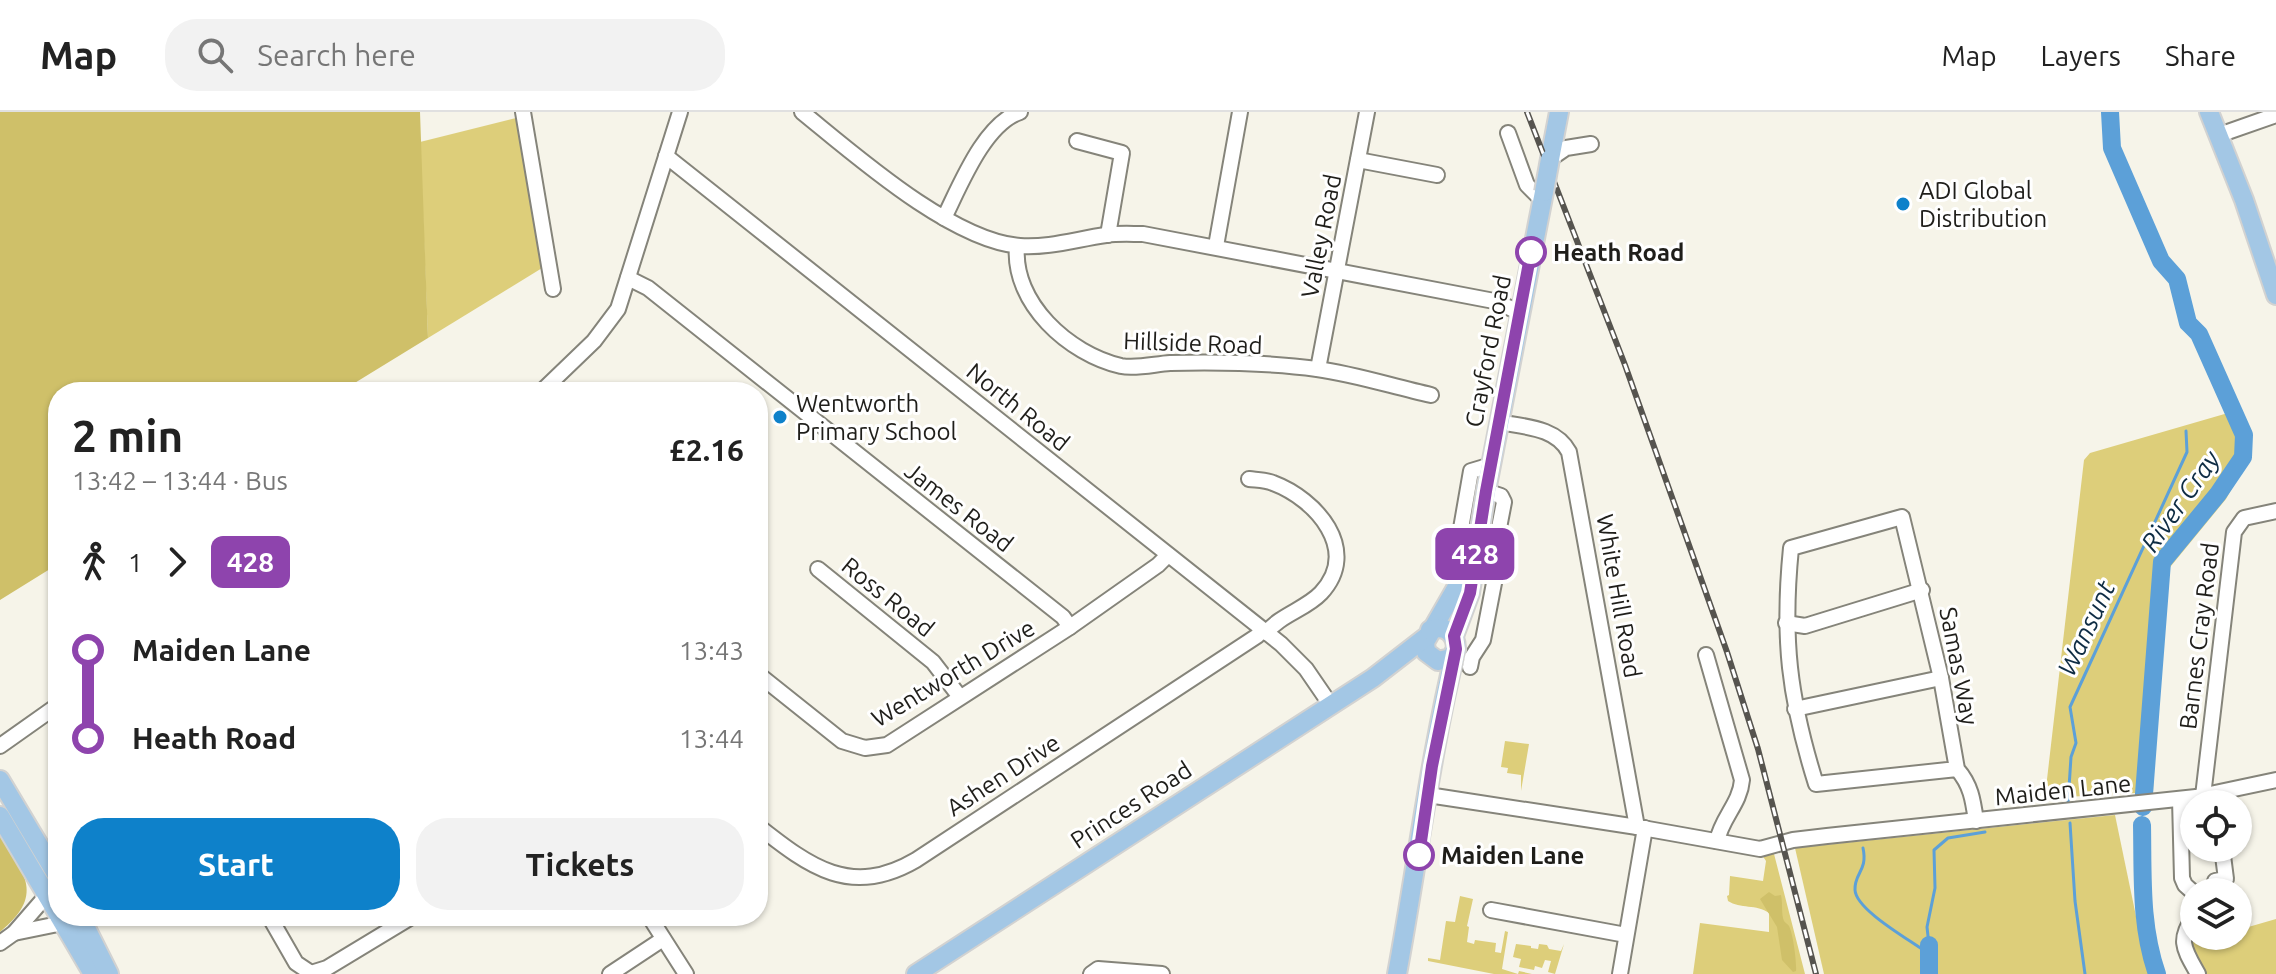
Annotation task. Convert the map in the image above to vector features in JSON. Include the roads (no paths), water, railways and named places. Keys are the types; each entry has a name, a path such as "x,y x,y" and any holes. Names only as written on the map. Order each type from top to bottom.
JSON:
{"main road":[{"path":"2209,112 2244,200 2276,295"},
{"name":"Crayford Road","path":"1397,974 1455,643 1470,593 1520,304 1558,116"},
{"name":"Crayford Road","path":"1428,634 1475,555"},
{"path":"1435,660 1451,658 1455,643 1446,629 1438,628 1428,634 1426,652 1435,660 1447,689"},
{"name":"Princes Road","path":"916,974 1373,678 1428,634"},
{"name":"Princes Road","path":"1373,678 1410,663 1435,660"},
{"path":"0,780 48,860"},
{"path":"0,816 47,895"},
{"path":"71,926 93,974"},
{"path":"74,926 109,974"}],"street":[{"path":"523,112 553,289"},
{"path":"551,382 607,326 618,309 680,112"},
{"path":"803,112 918,202 981,236 1017,246 1143,234 1520,304"},
{"path":"944,218 988,137 1020,112"},
{"path":"1216,246 1240,112"},
{"name":"Valley Road","path":"1318,369 1367,112"},
{"path":"2219,135 2276,115"},
{"path":"1550,159 1566,148 1591,144 1574,139 1558,116"},
{"path":"1508,133 1527,185 1543,196"},
{"path":"1077,141 1122,153 1108,235"},
{"name":"North Road","path":"666,156 1264,631 1299,661 1330,704"},
{"path":"1358,160 1437,175"},
{"name":"Hillside Road","path":"1017,246 1016,262 1030,302 1083,352 1124,367 1182,363 1318,369 1431,395"},
{"name":"James Road","path":"628,278 660,297 767,382"},
{"name":"James Road","path":"768,383 1063,617 1070,627"},
{"name":"White Hill Road","path":"1499,422 1552,434 1564,442 1569,452 1641,827"},
{"name":"Crayford Road","path":"1475,555 1459,540 1471,471 1491,465"},
{"name":"Ashen Drive","path":"768,833 814,866 854,877 871,878 890,873 916,860 1320,594 1333,577 1338,559 1335,538 1322,518 1304,501 1273,483 1249,479"},
{"path":"1470,667 1472,657 1483,640 1500,552 1498,533 1504,502 1501,496 1486,491"},
{"name":"Barnes Cray Road","path":"2212,790 2234,532 2245,517 2276,511"},
{"name":"Samas Way","path":"1786,623 1791,548 1902,517 1922,590 1957,769 1973,796 1976,821"},
{"name":"Wentworth Drive","path":"768,682 842,741 865,748 887,745 1070,627 1168,555"},
{"name":"Ross Road","path":"818,569 933,662 960,697"},
{"path":"1922,590 1805,626 1786,623 1795,709 1816,784 1957,769"},
{"path":"1470,593 1491,596"},
{"path":"1706,655 1742,780 1741,795 1724,818 1717,841"},
{"path":"1795,709 1941,678"},
{"path":"0,746 48,712"},
{"name":"Maiden Lane","path":"2240,790 2276,780"},
{"name":"Maiden Lane","path":"1428,795 1641,827 1760,849 1793,840 2180,800"},
{"path":"2172,800 2183,878"},
{"path":"0,809 11,834"},
{"path":"1620,974 1641,827"},
{"path":"0,943 14,933 48,891"},
{"path":"1491,910 1626,935"},
{"path":"14,933 48,923"},
{"path":"275,926 296,963 311,973 327,968 396,926"},
{"path":"655,926 686,974"},
{"path":"610,974 663,939"},
{"path":"2185,950 2198,974"},
{"path":"1091,974 1098,969 1162,974"}],"waterway":[{"name":"River Cray","path":"2110,112 2112,148 2161,261 2177,279 2188,323 2199,334 2244,435 2243,457 2218,494 2162,562 2143,807"},
{"name":"Wansunt","path":"2068,803 2071,757 2076,743 2070,707 2187,452 2186,431"},
{"name":"Wansunt","path":"2070,823 2075,901 2085,974"},
{"name":"River Cray","path":"2142,825 2145,919 2157,974"},
{"path":"1929,945 1927,927 1935,888 1934,850 1948,838 1985,832"},
{"path":"1863,848 1864,862 1855,884 1858,898 1874,915 1929,957"},
{"path":"1929,945 1929,974"}],"railway":[{"path":"1527,112 1625,365 1727,652 1758,749 1816,974"}],"place":[{"name":"ADI Global Distribution","path":"1903,204"},
{"name":"Heath Road","path":"1531,252"},
{"name":"Wentworth Primary School","path":"780,417"},
{"name":"Maiden Lane","path":"1419,855"}]}
